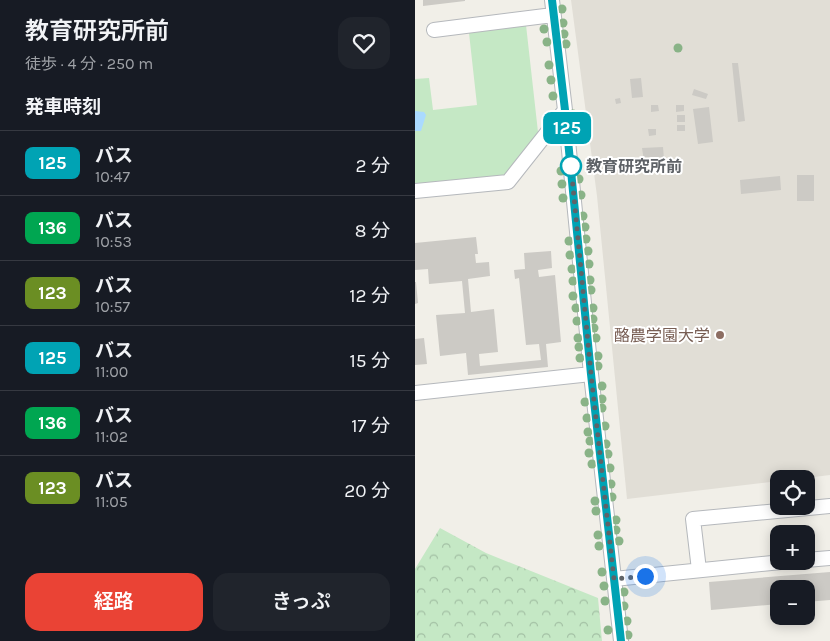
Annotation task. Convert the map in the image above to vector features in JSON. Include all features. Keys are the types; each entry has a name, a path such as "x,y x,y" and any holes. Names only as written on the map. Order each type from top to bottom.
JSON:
{"street":[{"path":"552,0 621,641"},
{"path":"434,30 553,15"},
{"path":"415,191 508,182 565,110"},
{"path":"415,393 591,374"},
{"path":"699,570 693,519 830,506"},
{"path":"815,559 830,558"},
{"path":"614,579 770,563"}],"shaded area":[{"name":"酪農学園大学","path":"571,0 830,0 830,475 815,477 815,470 770,470 770,482 627,499 597,196"}],"green space":[{"path":"526,25 538,132 534,141 506,174 497,177 415,185 415,79 429,78 433,110 477,105 469,33"},
{"path":"440,528 486,553 598,598 602,641 415,641 415,569"}],"water":[{"path":"415,111 424,112 426,115 421,131 415,131"}],"building":[{"path":"423,0 465,0 465,1 423,6"},
{"path":"732,63 738,63 745,121 738,122"},
{"path":"641,78 643,97 632,98 630,79"},
{"path":"694,89 708,94 706,99 692,95"},
{"path":"620,98 621,103 616,104 615,99"},
{"path":"651,105 658,105 659,111 651,112"},
{"path":"676,105 684,105 684,111 676,112"},
{"path":"709,107 713,142 698,144 693,109"},
{"path":"677,115 685,115 685,122 677,122"},
{"path":"677,125 685,125 685,131 677,131"},
{"path":"648,129 656,129 656,135 649,136"},
{"path":"663,147 664,159 644,161 642,148"},
{"path":"797,175 814,175 814,201 797,201"},
{"path":"780,176 781,190 741,194 740,180"},
{"path":"476,237 478,254 475,254 476,263 489,262 490,276 468,279 471,312 494,309 498,352 479,354 480,366 541,360 539,344 526,345 519,278 515,279 514,270 525,269 524,253 551,251 552,268 538,270 539,277 555,275 561,342 546,344 548,367 468,375 466,353 440,356 436,315 465,313 462,281 429,284 428,269 415,270 415,243"},
{"path":"415,282 418,303 415,304"},
{"path":"424,338 427,364 415,365 415,339"},
{"path":"830,572 830,600 815,601 815,580 770,580 770,605 711,610 709,582"}],"bus line":[{"name":"125","path":"552,0 621,641"}],"place":[{"name":"教育研究所前","path":"571,166"},
{"name":"酪農学園大学","path":"720,335"}],"route":[{"path":"571,166 591,374 614,579 645,576"}]}
